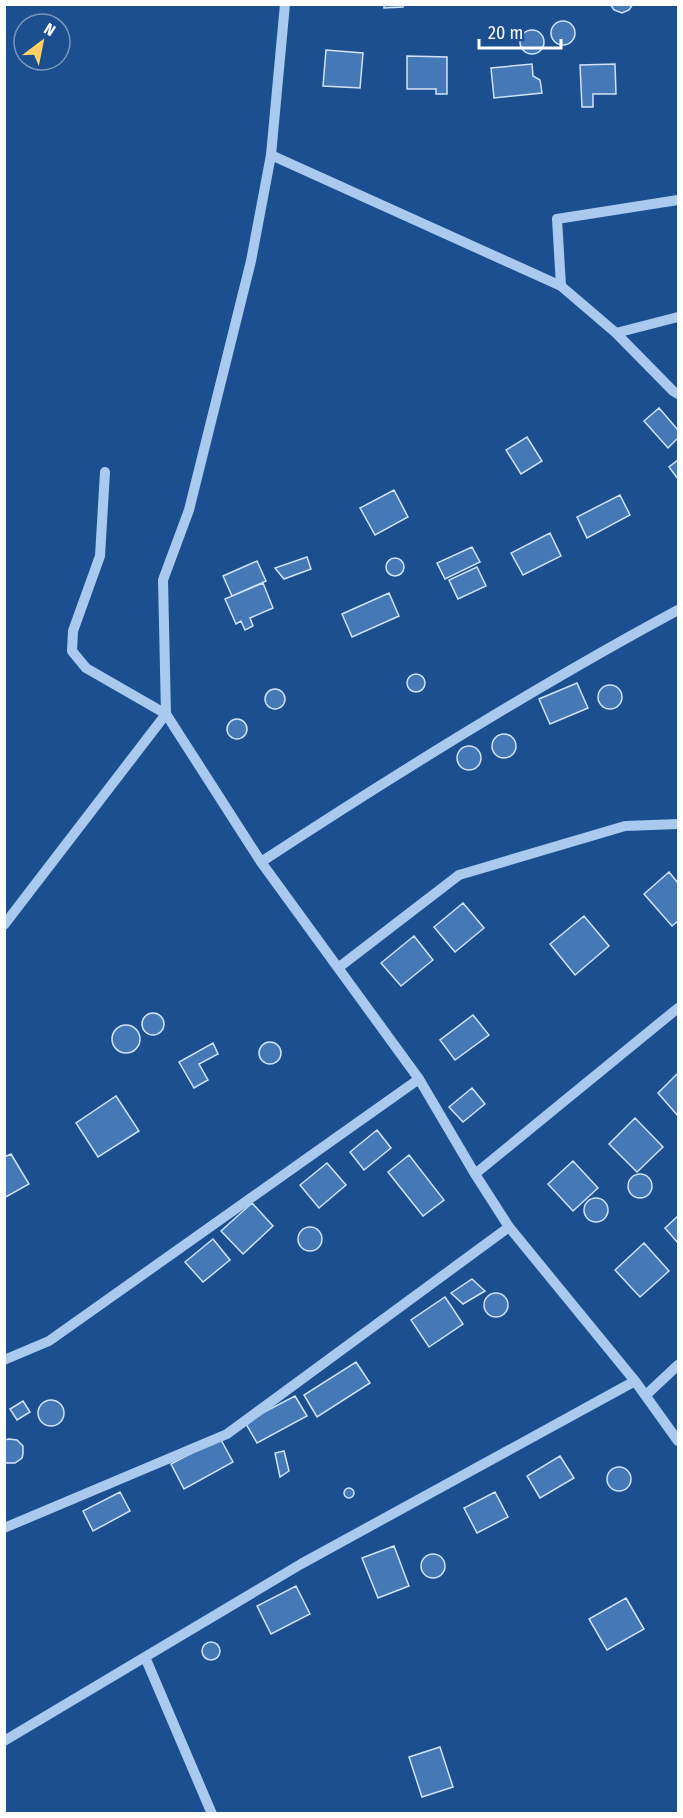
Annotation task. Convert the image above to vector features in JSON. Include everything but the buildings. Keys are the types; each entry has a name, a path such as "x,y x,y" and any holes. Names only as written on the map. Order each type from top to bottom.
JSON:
{"street":[{"path":"4,925 166,714 163,580 189,510 252,261 271,155 285,4"},
{"path":"271,155 561,286 616,333 678,394"},
{"path":"561,286 557,219 678,200"},
{"path":"616,333 678,317"},
{"path":"105,472 100,556 73,631 72,651 87,668 166,714 261,862 419,1079 509,1227 635,1381 678,1441"},
{"path":"261,862 375,787 595,655 678,610"},
{"path":"338,968 459,875 625,826 678,824"},
{"path":"475,1174 678,1008"},
{"path":"4,1360 49,1341 419,1079"},
{"path":"4,1528 227,1434 509,1227"},
{"path":"646,1395 678,1365"},
{"path":"4,1741 301,1564 635,1381"},
{"path":"145,1657 212,1814"}]}
